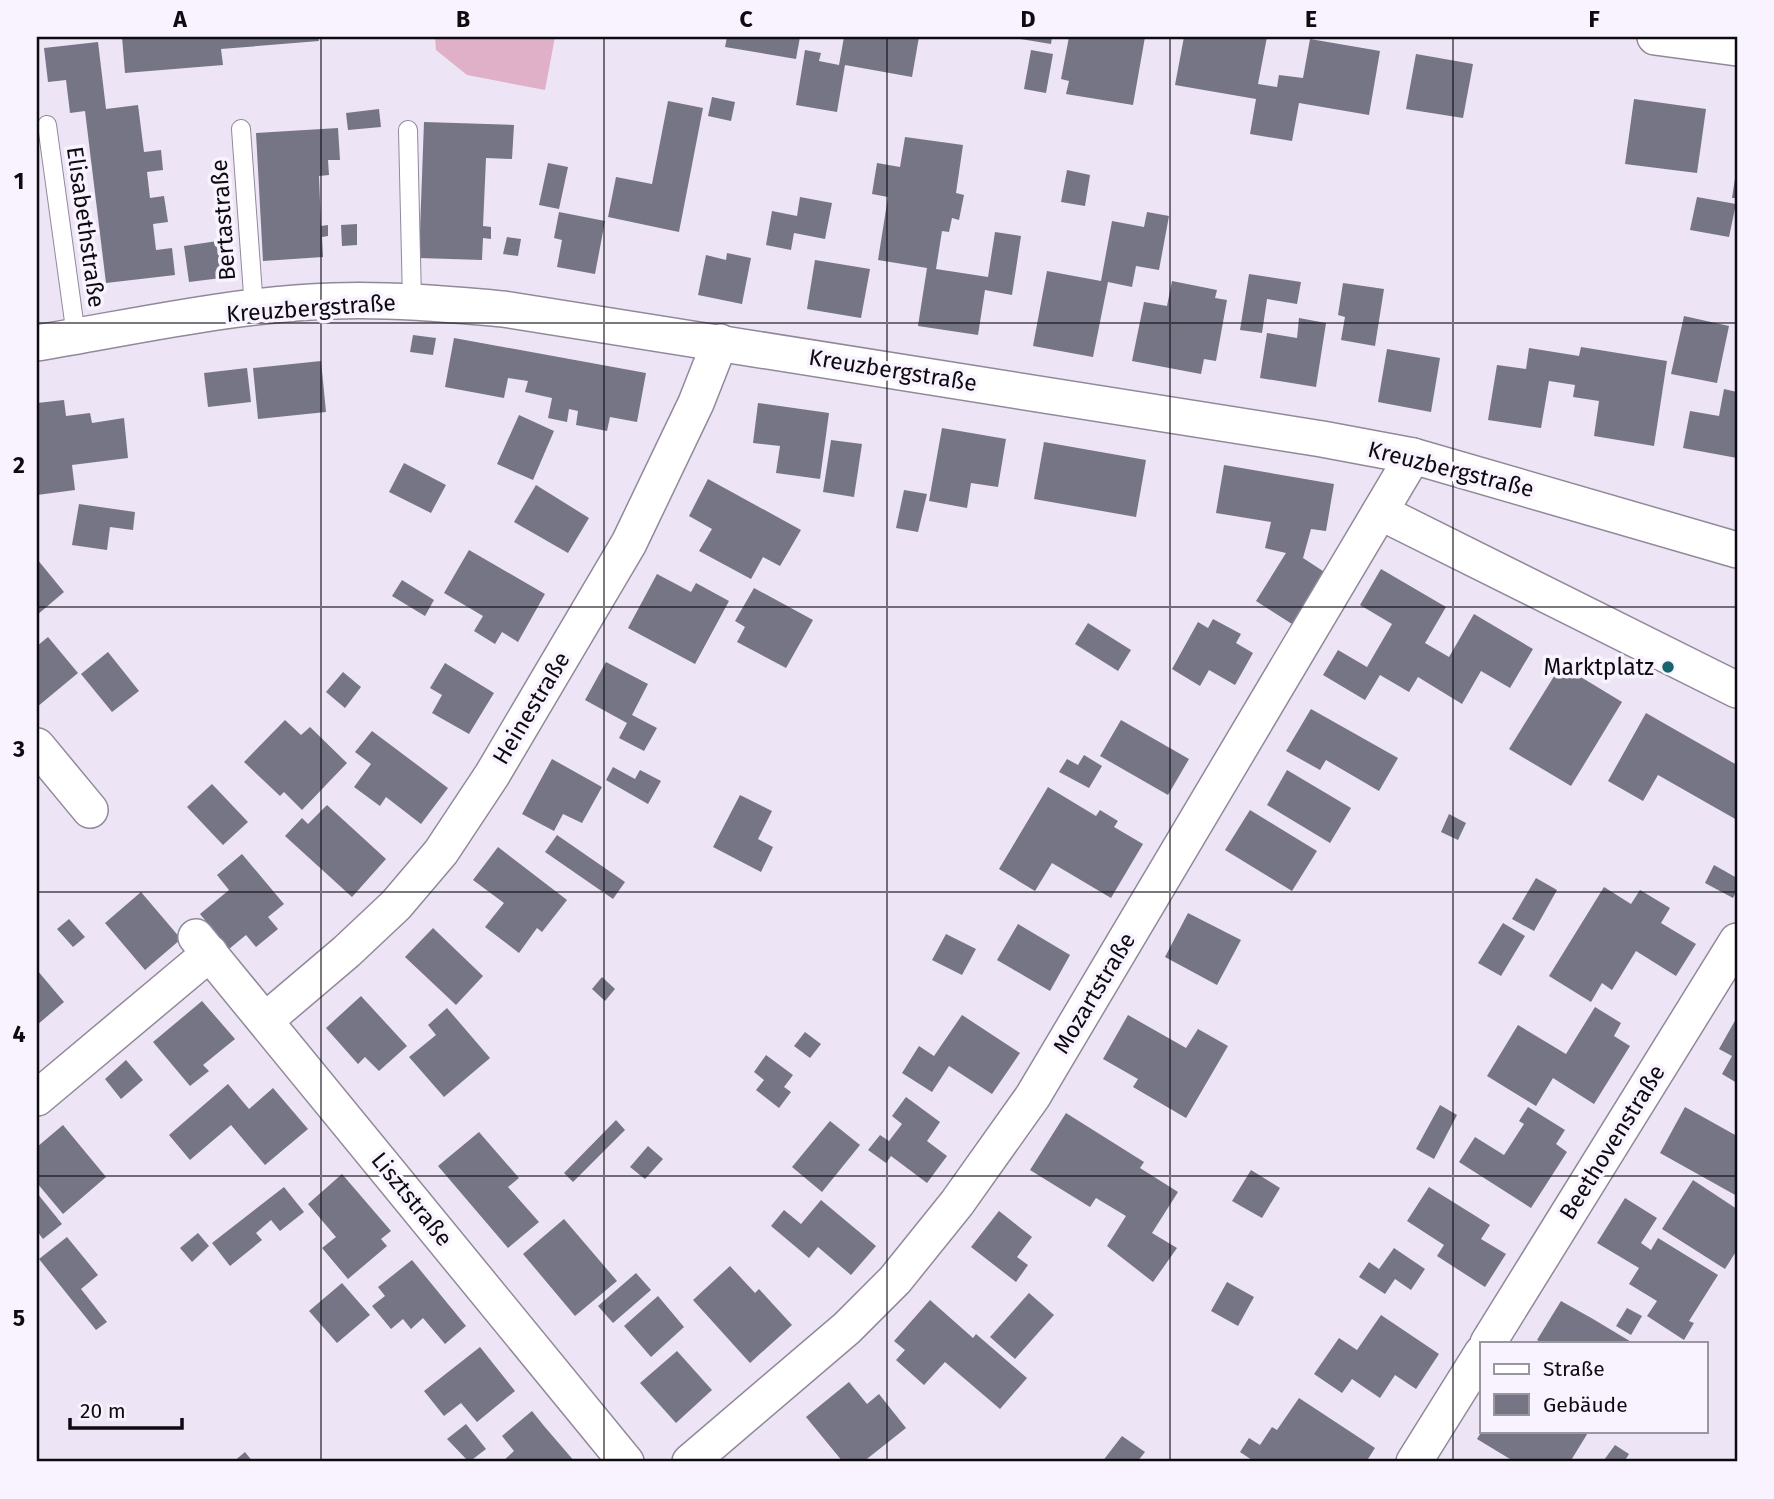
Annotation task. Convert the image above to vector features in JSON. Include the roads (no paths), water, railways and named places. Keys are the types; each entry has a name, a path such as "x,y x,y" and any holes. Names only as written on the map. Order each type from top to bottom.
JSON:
{"street":[{"path":"1656,37 1737,48"},
{"name":"Kreuzbergstraße","path":"37,343 254,308 331,301 412,300 516,311 1308,436 1413,456 1737,550"},
{"name":"Heinestraße","path":"267,1019 386,915 442,852 499,764 629,542 696,403 720,342"},
{"name":"Mozartstraße","path":"690,1462 847,1328 895,1280 957,1203 1033,1096 1413,456"},
{"path":"1380,512 1737,690"},
{"path":"37,746 90,810"},
{"name":"Beethovenstraße","path":"1489,1342 1737,941"},
{"name":"Lisztstraße","path":"37,1097 203,945 267,1019 626,1462"},
{"path":"1414,1462 1480,1356"}],"lane":[{"name":"Elisabethstraße","path":"47,125 76,336"},
{"name":"Bertastraße","path":"241,128 254,308"},
{"path":"408,130 412,300"}],"place":[{"name":"Marktplatz","path":"1668,667"}]}
